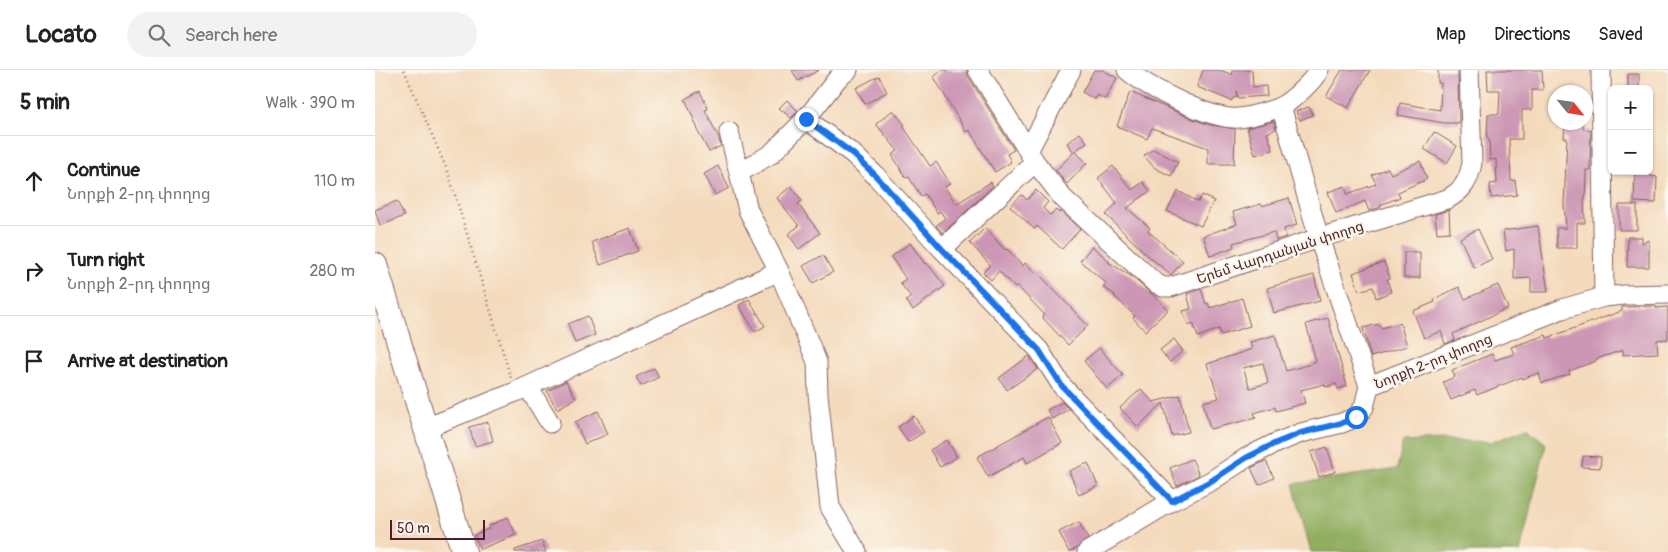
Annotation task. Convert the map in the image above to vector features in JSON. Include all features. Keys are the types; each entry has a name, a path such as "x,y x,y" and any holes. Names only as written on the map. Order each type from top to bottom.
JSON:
{"main road":[{"path":"375,265 464,552"}],"street":[{"path":"978,70 1032,157"},
{"path":"942,249 1032,157 1071,70"},
{"path":"1127,70 1155,89 1203,110 1223,117 1238,118 1281,106 1308,84 1319,70"},
{"name":"Երեմ Վարդանյան փողոց","path":"1032,157 1072,208 1154,282 1163,287 1171,287 1458,194 1470,175 1472,163 1469,70"},
{"path":"1601,70 1604,298"},
{"path":"740,172 771,154 806,119 840,73"},
{"path":"1281,106 1319,238 1369,386"},
{"path":"806,119 853,154 875,175 942,249 1039,350 1062,386 1172,501"},
{"path":"729,132 748,210 779,271 817,362 818,394 830,507 857,552"},
{"path":"426,428 521,390 779,271"},
{"name":"Նորքի 2-րդ փողոց","path":"1087,552 1172,501 1211,481 1246,458 1301,433 1342,423 1356,417 1364,407 1369,386 1562,309 1604,298 1625,295 1668,294"},
{"path":"521,390 550,423"}],"path":[{"path":"405,70 449,172 521,390"}],"green space":[{"path":"1527,428 1546,444 1520,552 1311,552 1293,484 1397,469 1403,442 1442,440 1491,442"}],"building":[{"path":"792,70 819,70 798,81"},
{"path":"942,70 967,70 968,76 1014,150 1007,154 1011,162 995,172 969,130 966,132 934,77"},
{"path":"1094,70 1103,70 1117,78 1105,99 1097,95 1094,99 1082,92"},
{"path":"1203,70 1220,70 1233,75 1232,70 1252,70 1253,87 1266,86 1267,96 1238,98 1236,91 1236,98 1232,98 1232,101 1197,87"},
{"path":"1342,70 1370,70 1348,108 1326,96"},
{"path":"1438,70 1458,70 1459,123 1444,123 1398,115 1400,103 1440,110 1441,83 1438,83"},
{"path":"1487,70 1542,70 1543,90 1532,90 1532,110 1522,110 1522,139 1509,139 1511,181 1515,180 1517,195 1491,198 1490,184 1497,183 1496,159 1490,160 1489,139 1487,139 1488,114 1499,114 1500,90 1488,90"},
{"path":"1628,74 1639,74 1639,85 1628,85"},
{"path":"879,76 887,92 865,104 856,88"},
{"path":"700,91 708,109 705,110 721,146 709,152 697,130 685,99"},
{"path":"1130,92 1210,125 1235,129 1234,164 1208,164 1208,148 1152,128 1147,139 1117,126"},
{"path":"787,100 798,111 791,118 779,108"},
{"path":"1309,107 1313,115 1300,120 1296,111"},
{"path":"893,110 905,125 903,126 930,166 936,162 950,183 945,187 956,204 991,182 993,186 943,233 936,226 945,218 940,211 937,213 925,194 921,196 908,176 906,178 892,155 898,151 876,124"},
{"path":"1274,121 1276,129 1267,133 1273,150 1255,155 1247,128"},
{"path":"1564,130 1591,130 1590,170 1586,170 1584,199 1585,223 1577,223 1577,248 1557,248 1556,228 1566,228 1564,204 1567,138 1564,138"},
{"path":"1434,132 1457,146 1447,163 1424,149"},
{"path":"1080,133 1087,142 1075,151 1087,163 1067,184 1056,170 1074,152 1067,143"},
{"path":"1153,149 1178,162 1171,176 1155,168 1144,156"},
{"path":"1420,161 1427,179 1398,192 1400,197 1369,211 1365,201 1336,213 1328,192 1345,186 1347,194 1376,184 1372,175 1388,168 1391,174"},
{"path":"718,166 729,188 715,195 704,174"},
{"path":"1113,166 1132,190 1143,182 1150,191 1127,208 1150,228 1148,231 1183,261 1171,275 1106,215 1117,203 1098,178"},
{"path":"1635,175 1657,177 1656,203 1634,202"},
{"path":"791,186 802,201 798,204 820,233 799,249 788,234 799,226 777,198"},
{"path":"1036,190 1048,202 1043,208 1050,215 1056,210 1059,213 1060,211 1080,229 1062,249 1037,226 1034,229 1010,206 1022,195 1027,200"},
{"path":"1178,191 1198,202 1202,195 1214,201 1201,226 1167,211"},
{"path":"1289,198 1297,225 1284,229 1286,237 1276,240 1274,232 1233,243 1234,247 1210,256 1203,236 1237,224 1233,212"},
{"path":"397,201 404,216 380,226 375,210"},
{"path":"1619,205 1637,205 1637,230 1619,230"},
{"path":"1449,210 1450,232 1437,233 1435,214"},
{"path":"1538,226 1548,292 1531,292 1531,278 1514,279 1514,249 1506,251 1503,231"},
{"path":"630,228 638,251 600,265 592,242"},
{"path":"985,228 1023,266 1025,263 1037,272 1088,326 1068,345 1042,317 1044,314 1017,286 1015,288 999,271 991,280 983,272 990,265 970,243"},
{"path":"1478,229 1492,259 1474,268 1460,238"},
{"path":"1628,237 1642,237 1642,243 1649,240 1649,267 1627,267"},
{"path":"910,243 925,264 927,263 945,286 913,310 906,301 911,297 900,283 906,279 891,257"},
{"path":"1092,246 1108,262 1131,276 1168,310 1145,331 1133,318 1135,316 1115,295 1103,287 1106,283 1080,261"},
{"path":"1404,252 1420,252 1420,278 1404,278"},
{"path":"823,255 833,272 813,283 803,266"},
{"path":"1384,262 1390,278 1387,279 1391,292 1376,298 1373,287 1359,291 1353,273"},
{"path":"1314,275 1320,301 1274,313 1267,288"},
{"path":"1498,285 1508,308 1453,334 1455,340 1445,344 1441,331 1424,338 1413,311 1435,302 1434,299 1459,287 1465,299"},
{"path":"1201,289 1206,304 1208,303 1210,308 1242,298 1250,326 1221,335 1219,329 1198,337 1193,323 1188,325 1183,311 1191,309 1187,294"},
{"path":"749,299 765,326 755,332 739,305"},
{"path":"1656,306 1656,308 1668,307 1668,339 1657,340 1658,353 1623,355 1623,350 1569,371 1570,374 1542,383 1539,373 1522,379 1522,377 1477,395 1475,390 1451,400 1443,382 1455,377 1452,370 1492,354 1495,360 1514,354 1511,347 1546,335 1547,338 1622,311 1622,307"},
{"path":"588,316 595,335 575,343 568,324"},
{"path":"1328,318 1347,386 1338,389 1336,384 1325,387 1325,384 1301,390 1305,403 1276,411 1275,407 1254,413 1256,418 1210,429 1203,402 1219,398 1207,364 1252,349 1250,342 1275,335 1286,371 1311,364 1316,361 1306,324","holes":["1263,363 1268,383 1250,388 1243,368"]},
{"path":"1400,323 1407,346 1371,357 1363,328 1379,324 1381,328"},
{"path":"1174,339 1183,351 1170,362 1160,350"},
{"path":"1099,348 1123,375 1107,389 1084,361"},
{"path":"1029,356 1038,369 1007,390 999,378"},
{"path":"654,368 659,377 641,386 636,377"},
{"path":"566,381 576,398 557,409 547,391"},
{"path":"1141,389 1153,402 1180,395 1189,432 1172,436 1163,403 1138,427 1120,408"},
{"path":"1062,402 1069,409 1052,419 1047,410"},
{"path":"598,411 608,434 585,444 575,422"},
{"path":"914,416 924,432 908,442 898,427"},
{"path":"1048,417 1062,443 1027,463 1024,457 988,477 977,457"},
{"path":"488,422 493,441 475,446 469,427"},
{"path":"947,440 957,457 940,467 930,450"},
{"path":"1327,447 1335,472 1319,477 1311,452"},
{"path":"1583,456 1601,457 1600,468 1582,467"},
{"path":"1192,459 1199,475 1177,486 1170,468"},
{"path":"1266,461 1274,478 1259,485 1251,468"},
{"path":"1088,463 1098,486 1079,495 1069,471"},
{"path":"508,517 516,535 480,549 474,535"},
{"path":"1079,522 1088,539 1069,552 1059,532"},
{"path":"542,541 546,552 515,552 515,550"}],"route":[{"path":"806,119 853,154 875,175 942,249 1039,350 1062,386 1172,501 1211,481 1246,458 1276,443 1316,428 1342,423 1356,417"}]}
